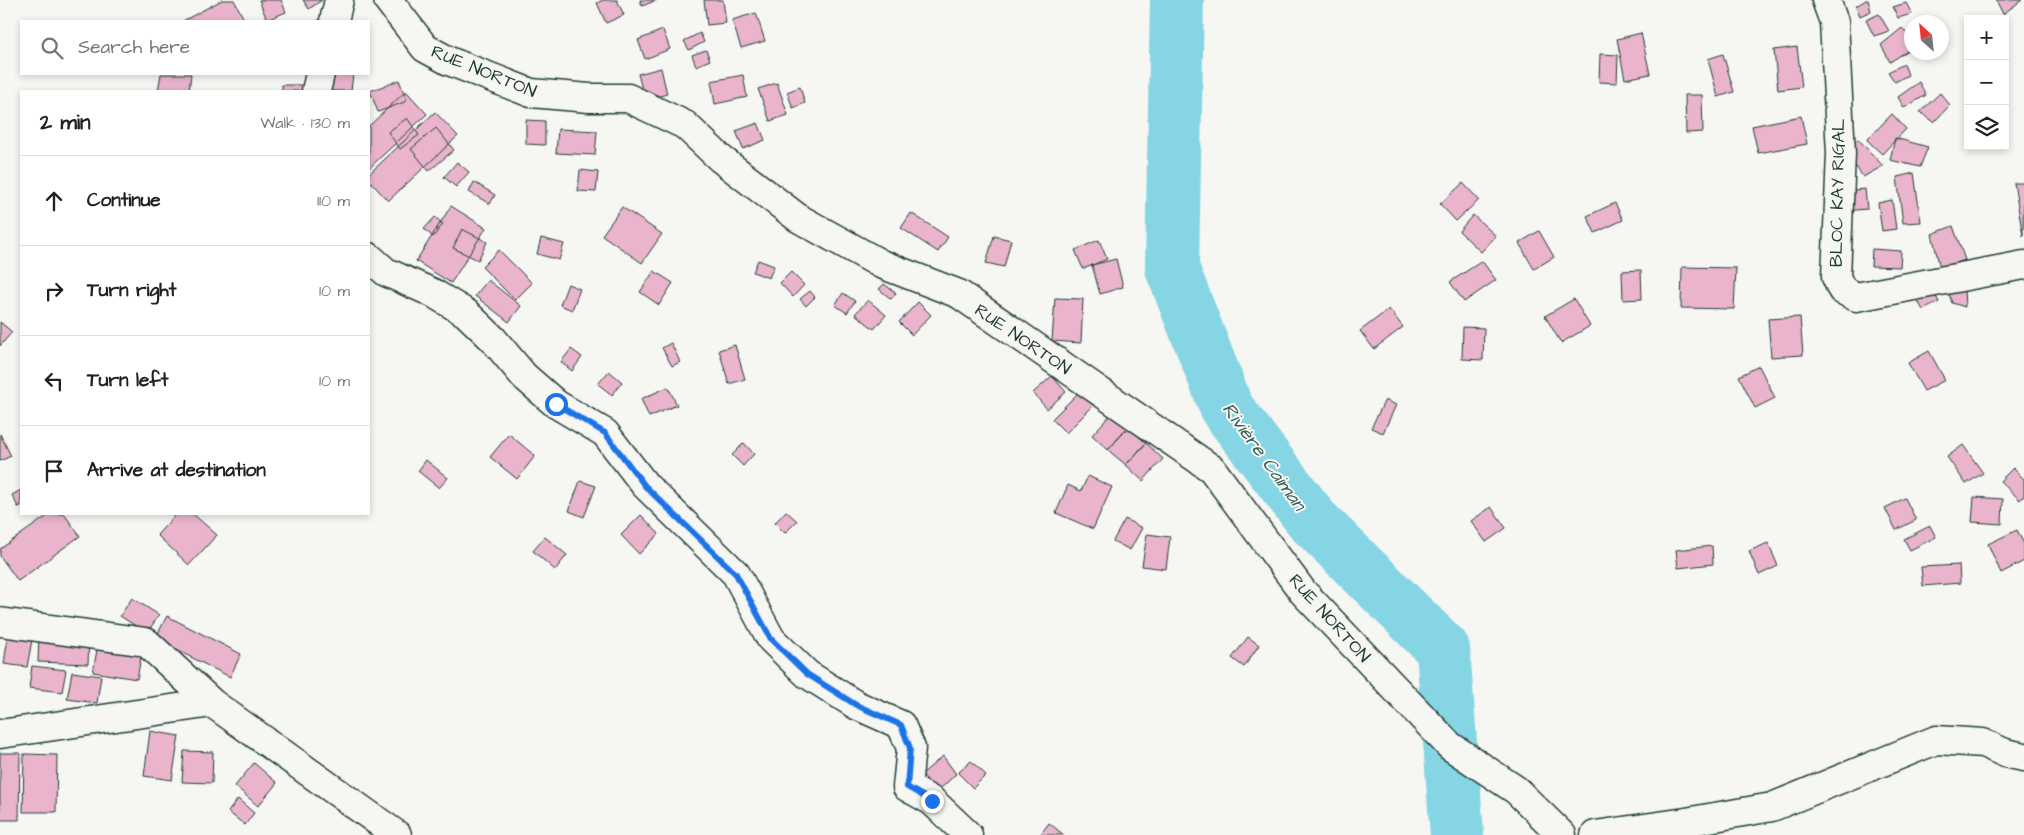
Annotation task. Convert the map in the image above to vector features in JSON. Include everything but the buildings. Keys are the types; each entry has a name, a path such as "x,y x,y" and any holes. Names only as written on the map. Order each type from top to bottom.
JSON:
{"street":[{"path":"334,20 339,0"},
{"name":"RUE NORTON","path":"388,0 425,48 449,61 531,93 588,98 628,98 685,125 721,159 798,218 880,264 959,294 1212,469 1303,592 1450,746 1516,790 1562,835"},
{"name":"BLOC KAY RIGAL","path":"1826,0 1834,22 1841,153 1836,277 1842,290 1856,297 2024,264"},
{"path":"316,90 320,75"},
{"path":"370,258 386,272 433,293 466,313 492,339 524,376 556,404 605,433 645,486 736,574 771,639 807,674 856,705 901,725 910,748 907,787 932,801 968,835"},
{"path":"0,622 146,642 212,703 397,835"},
{"path":"0,734 212,703"},
{"path":"1595,835 1772,807 1936,740 1982,743 2024,757"}],"waterway":[{"name":"Rivière Caiman","path":"1177,0 1172,268 1227,409 1313,521 1443,649 1457,835"}],"route":[{"path":"556,404 605,433 645,486 736,574 771,639 807,674 856,705 901,725 910,748 907,787 932,801"}]}
